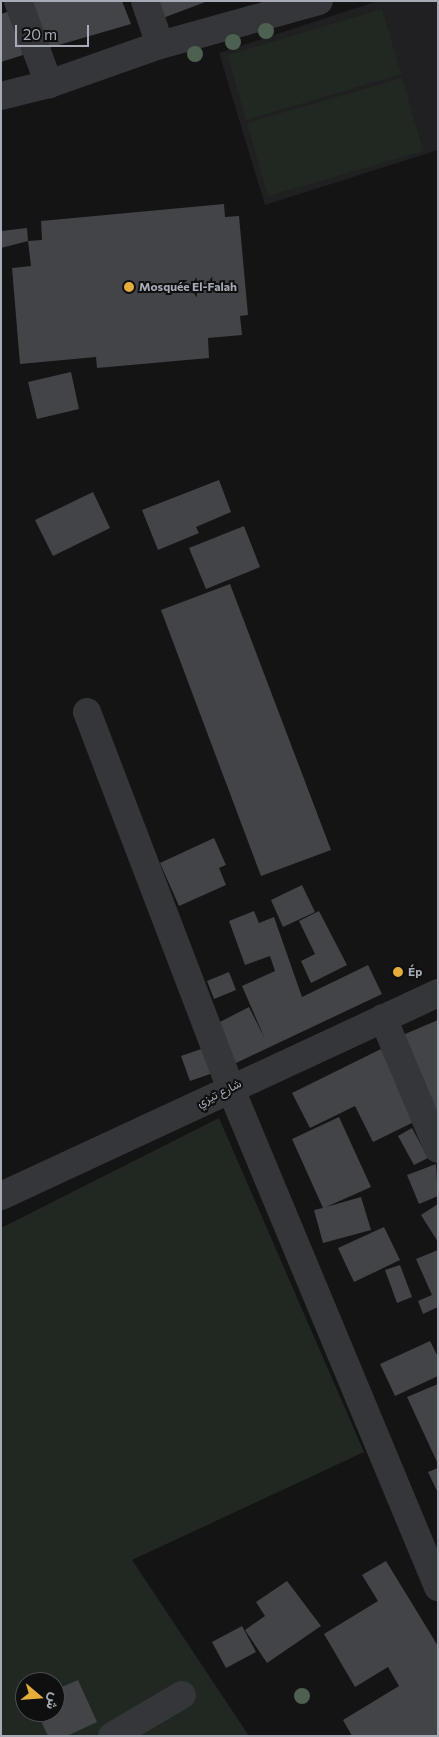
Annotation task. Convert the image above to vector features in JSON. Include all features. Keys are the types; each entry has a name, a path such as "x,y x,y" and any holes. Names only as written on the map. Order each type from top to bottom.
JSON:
{"street":[{"path":"18,1 49,84"},
{"path":"145,1 160,45"},
{"path":"1,96 49,84 274,8 318,1"},
{"path":"87,712 230,1087 438,1587"},
{"name":"شارع تيزي","path":"1,1196 230,1087 438,993"},
{"path":"383,1018 438,1149"},
{"path":"112,1736 182,1695"}],"shaded area":[{"path":"378,1 438,1 438,150 265,205 219,53"},
{"path":"382,9 401,74 246,120 228,55"},
{"path":"402,78 423,151 268,196 247,123"},
{"path":"219,1118 364,1452 132,1560 249,1736 1,1736 1,1228"}],"building":[{"path":"28,1 122,1 131,24 45,49"},
{"path":"149,1 208,1 155,21"},
{"path":"10,11 23,55 1,62 1,14"},
{"path":"224,204 225,217 239,216 248,315 240,316 242,335 208,338 209,358 97,368 96,357 20,364 12,268 31,266 28,241 42,240 41,221"},
{"path":"27,228 28,241 1,248 1,231"},
{"path":"71,372 79,409 37,419 28,382"},
{"path":"219,480 231,512 196,527 199,533 158,550 142,510"},
{"path":"93,492 110,528 53,556 35,520"},
{"path":"244,526 260,567 206,589 189,548"},
{"path":"230,584 331,850 261,876 161,610"},
{"path":"214,838 226,865 219,868 226,885 179,906 160,863"},
{"path":"302,885 315,912 283,927 271,900"},
{"path":"254,911 259,923 274,917 302,997 368,965 382,994 236,1063 216,1024 249,1007 265,1039 242,986 275,971 270,956 245,965 229,921"},
{"path":"319,911 347,965 311,983 301,961 315,954 299,921"},
{"path":"229,972 236,990 214,999 207,981"},
{"path":"438,1020 438,1130 398,1037"},
{"path":"207,1047 216,1072 190,1081 181,1056"},
{"path":"383,1048 418,1120 373,1142 355,1106 310,1128 292,1093"},
{"path":"339,1117 371,1187 326,1207 361,1197 371,1230 323,1243 314,1210 323,1208 292,1139"},
{"path":"412,1128 428,1158 414,1165 398,1136"},
{"path":"436,1164 438,1196 419,1204 407,1175"},
{"path":"438,1204 438,1242 421,1215"},
{"path":"384,1227 400,1260 354,1282 338,1248"},
{"path":"438,1250 438,1307 423,1314 418,1301 432,1295 416,1259"},
{"path":"400,1265 412,1297 397,1303 385,1270"},
{"path":"430,1341 438,1357 438,1376 395,1396 380,1364"},
{"path":"438,1384 438,1464 407,1397"},
{"path":"438,1468 438,1493 428,1472"},
{"path":"386,1561 438,1646 438,1736 352,1736 343,1720 399,1686 388,1667 355,1687 324,1634 378,1601 362,1575"},
{"path":"287,1581 321,1626 267,1663 245,1630 265,1616 256,1602"},
{"path":"242,1626 256,1652 226,1668 212,1642"},
{"path":"78,1680 97,1722 67,1736 48,1736 42,1722 65,1722 65,1686"}],"place":[{"name":"Mosquée El-Falah","path":"129,287"},
{"name":"Ép","path":"398,972"}]}
